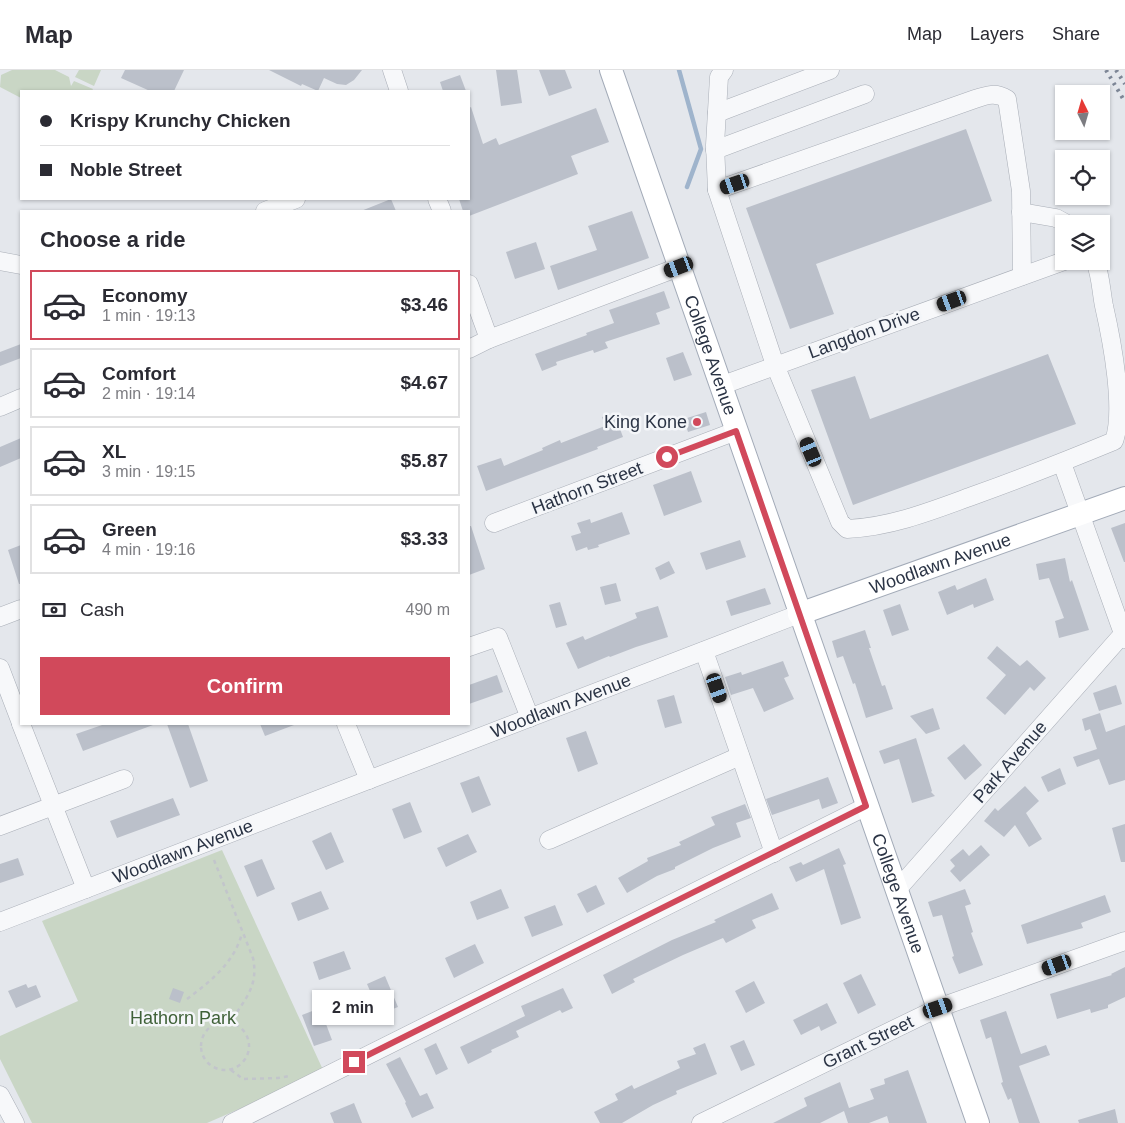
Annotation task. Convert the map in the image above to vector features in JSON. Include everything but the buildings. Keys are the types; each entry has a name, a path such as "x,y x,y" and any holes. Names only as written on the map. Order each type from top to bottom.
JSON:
{"main road":[{"name":"College Avenue","path":"611,70 799,614 978,1123"},
{"name":"Woodlawn Avenue","path":"799,614 1125,498"}],"street":[{"path":"392,70 399,90"},
{"path":"724,70 720,77 717,113 715,150 717,190 775,365 840,522 847,529 884,525 920,515 1062,463 1114,441 1119,434 1122,413 1120,378 1103,303 1098,270"},
{"path":"717,113 830,70"},
{"path":"715,150 865,94"},
{"path":"717,190 990,94 1001,95 1007,99 1022,191 1022,276"},
{"path":"268,210 293,200"},
{"path":"1021,212 1055,218"},
{"path":"0,261 20,265"},
{"name":"Langdon Drive","path":"720,386 1055,264"},
{"path":"470,348 489,338 679,267"},
{"path":"470,287 489,338"},
{"path":"0,406 20,398"},
{"name":"Hathorn Street","path":"494,523 736,431"},
{"path":"1062,463 1124,636"},
{"path":"0,617 20,608"},
{"name":"Woodlawn Avenue","path":"0,922 799,614"},
{"path":"470,648 498,636 530,718"},
{"name":"Park Avenue","path":"896,891 1124,636"},
{"path":"704,651 774,853"},
{"path":"0,668 20,721"},
{"path":"21,725 86,889"},
{"path":"346,725 369,780"},
{"path":"549,840 740,756"},
{"path":"0,826 124,779"},
{"path":"232,1123 866,806"},
{"name":"Grant Street","path":"701,1123 938,1008 1125,941"},
{"path":"0,1095 14,1123"}],"path":[{"path":"214,860 253,958 256,971 246,1000 230,1023"},
{"path":"187,999 222,970 239,946 242,932"},
{"path":"231,1070 244,1061 249,1046 248,1038 238,1025 222,1022 214,1024 203,1035 201,1043 204,1058 216,1069 231,1070 244,1079 278,1078 295,1074"}],"green space":[{"path":"12,70 55,70 69,77 71,86 74,81 93,89 20,90 20,97 0,87 1,75"},
{"path":"79,70 101,70 94,86 75,77"},
{"name":"Hathorn Park","path":"222,850 324,1072 207,1123 32,1123 0,1059 0,1036 78,1001 42,921"}],"waterway":[{"path":"679,70 701,149 687,187"}],"railway":[{"path":"1106,70 1125,102"},
{"path":"1116,70 1125,84"}],"place":[{"name":"King Kone","path":"697,422"}],"route":[{"path":"354,1062 866,806 736,431 667,457"}]}
